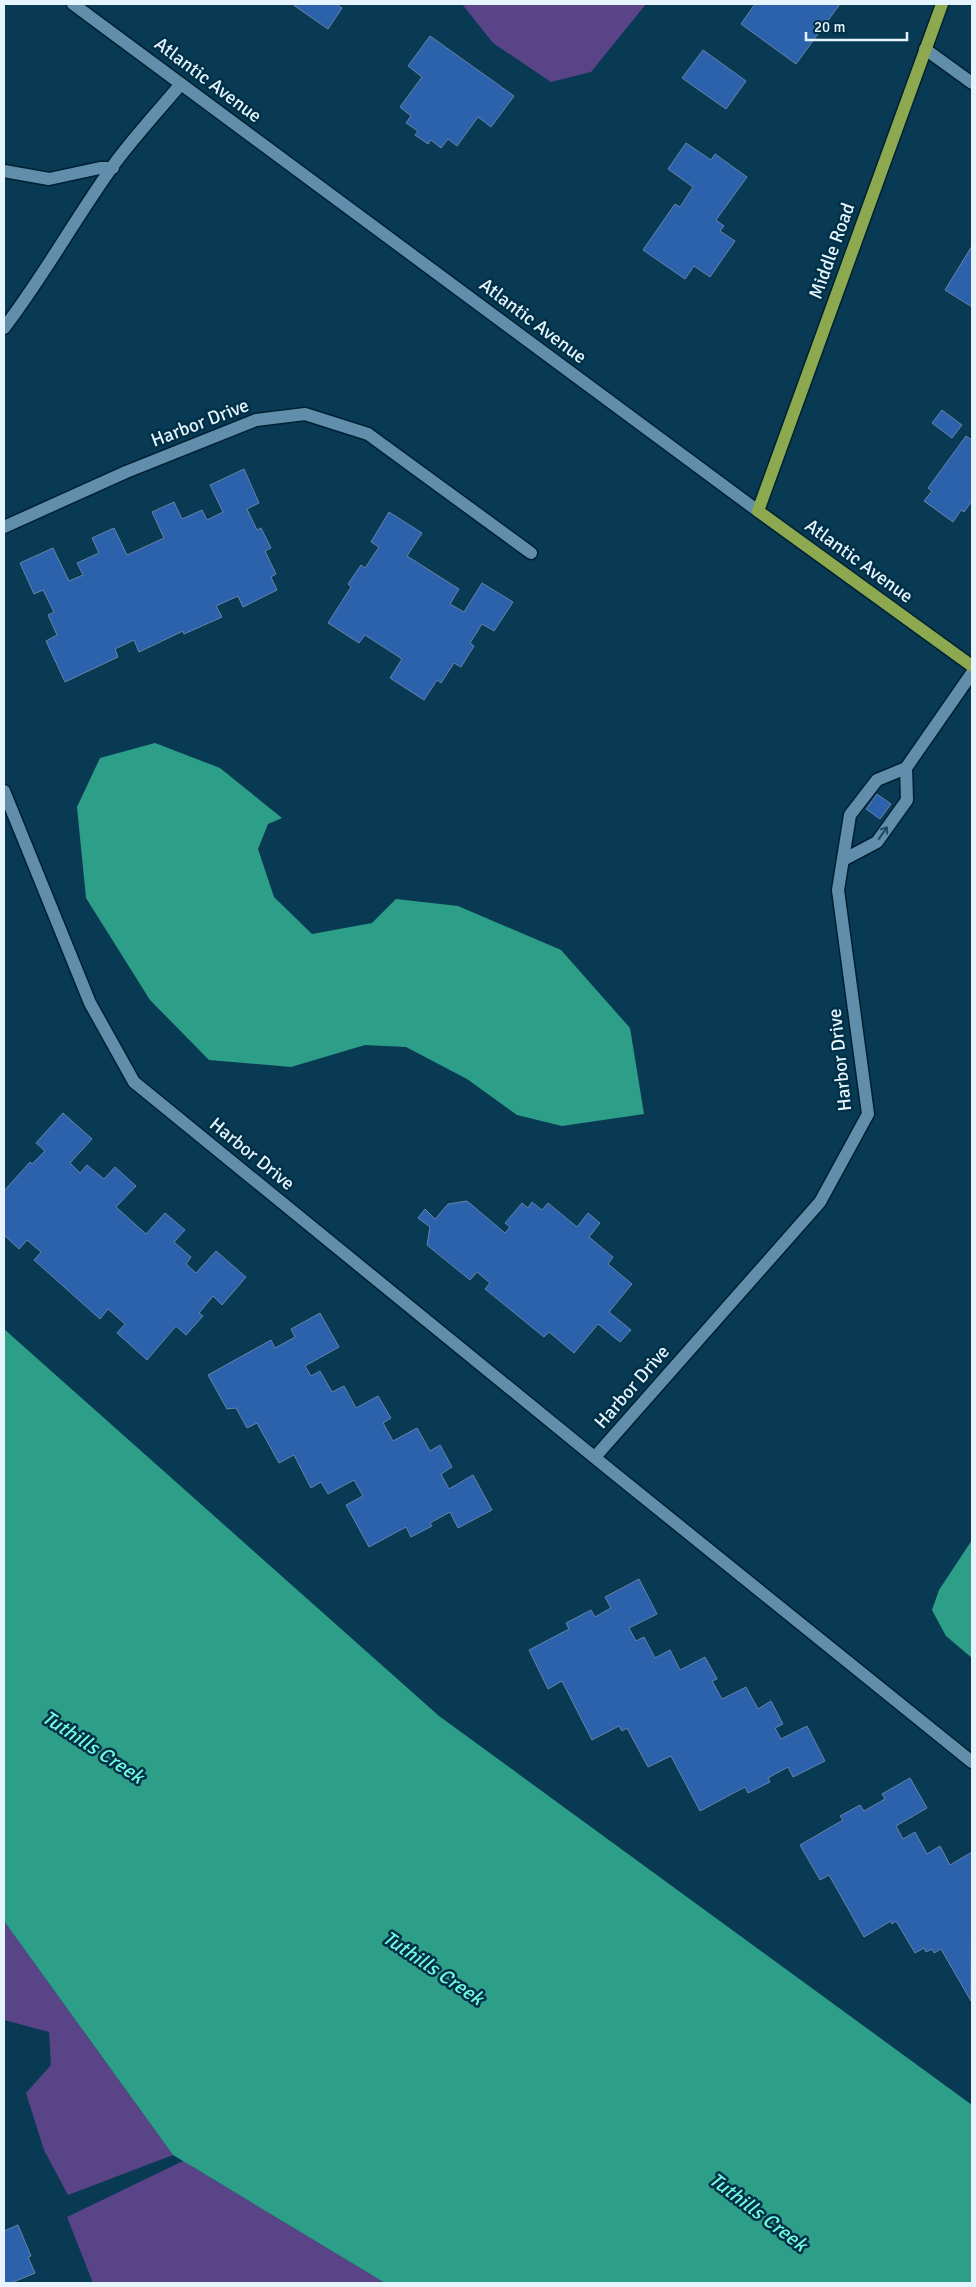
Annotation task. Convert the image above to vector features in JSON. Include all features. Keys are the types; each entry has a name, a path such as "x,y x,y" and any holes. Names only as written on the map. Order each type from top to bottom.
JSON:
{"main road":[{"name":"Middle Road","path":"758,511 942,4"},
{"name":"Atlantic Avenue","path":"758,511 972,666"}],"street":[{"name":"Atlantic Avenue","path":"73,4 758,511"},
{"path":"926,49 972,82"},
{"path":"4,328 29,295 112,168 181,84"},
{"path":"4,171 49,179 100,168 112,168"},
{"name":"Harbor Drive","path":"4,527 126,472 256,420 305,414 368,434 530,553"},
{"path":"843,860 877,842 907,800 906,768 972,673"},
{"name":"Harbor Drive","path":"595,1458 820,1202 868,1114 838,890 850,815 877,780 906,768"},
{"name":"Harbor Drive","path":"4,791 90,1003 134,1082 972,1762"}],"shaded area":[{"path":"462,4 646,4 591,72 551,82 493,43"},
{"path":"4,1921 173,2155 68,2195 44,2150 26,2093 51,2065 49,2032 4,2020"},
{"path":"183,2161 385,2283 93,2283 67,2217"}],"water":[{"path":"155,743 220,768 282,818 268,824 258,849 274,897 312,934 372,923 396,899 458,906 561,950 630,1028 644,1114 562,1126 517,1115 467,1079 406,1047 365,1045 291,1067 209,1060 150,1000 86,898 77,807 100,758"},
{"name":"Tuthills Creek","path":"4,1329 439,1716 972,2105 972,2283 385,2283 173,2155 4,1921"},
{"path":"972,1540 972,1658 946,1636 932,1610 939,1590"}],"building":[{"path":"292,4 336,4 342,8 328,29"},
{"path":"755,4 840,4 796,64 741,24"},
{"path":"430,36 514,96 491,127 478,117 457,146 448,139 441,148 431,140 428,144 415,135 418,131 406,123 411,116 400,107 422,77 408,66"},
{"path":"703,50 746,81 726,109 682,78"},
{"path":"686,143 711,160 715,154 747,177 716,220 724,226 720,231 735,241 710,277 694,266 685,279 643,250 675,204 680,207 693,187 668,169"},
{"path":"972,246 972,307 945,290"},
{"path":"942,410 962,425 952,438 932,423"},
{"path":"966,436 972,440 972,501 964,512 961,510 953,522 924,501 932,491 928,488"},
{"path":"244,469 259,503 247,509 257,530 261,528 271,548 265,551 276,574 271,577 277,590 243,607 238,596 216,606 222,617 184,634 183,631 139,652 134,640 115,649 118,657 65,682 46,641 57,635 48,615 54,612 43,590 34,594 20,563 53,548 69,581 83,575 77,563 99,553 92,538 114,528 127,555 164,538 152,512 174,502 182,519 202,510 207,520 223,512 210,485"},
{"path":"389,512 422,533 407,556 459,589 450,604 464,612 482,583 513,602 494,631 482,624 470,643 474,646 461,667 454,663 441,683 437,680 424,700 390,678 402,659 365,635 359,643 328,623 351,587 348,584 361,565 365,568 379,547 371,542"},
{"path":"877,794 891,804 880,819 866,809"},
{"path":"63,1113 92,1139 70,1163 80,1173 87,1165 104,1179 115,1167 136,1186 116,1207 146,1234 165,1213 185,1230 174,1242 191,1257 186,1264 196,1273 216,1251 246,1277 222,1305 213,1296 199,1313 203,1316 186,1335 176,1326 147,1360 117,1333 125,1324 108,1309 100,1319 34,1260 41,1252 27,1240 19,1249 4,1235 4,1191 30,1162 32,1164 45,1151 36,1143"},
{"path":"467,1201 505,1233 510,1227 505,1223 522,1203 528,1208 532,1202 542,1210 548,1203 577,1227 588,1213 600,1223 589,1237 613,1257 608,1264 632,1284 609,1312 631,1330 620,1342 598,1324 574,1353 549,1332 544,1337 485,1289 490,1283 477,1272 470,1280 427,1245 430,1227 418,1218 425,1209 435,1219 448,1204"},
{"path":"320,1313 339,1347 305,1366 311,1376 320,1371 332,1392 344,1386 356,1408 378,1396 391,1418 383,1423 393,1441 417,1428 430,1451 440,1445 452,1467 441,1474 449,1489 473,1475 492,1510 458,1528 450,1512 430,1523 432,1526 411,1537 406,1527 369,1547 346,1505 363,1496 354,1480 328,1494 321,1482 311,1488 294,1455 279,1463 257,1423 247,1428 236,1408 227,1409 208,1375 271,1340 275,1348 295,1337 291,1329"},
{"path":"639,1579 657,1614 629,1628 636,1641 644,1637 655,1658 670,1650 680,1670 705,1657 717,1679 712,1681 722,1699 746,1687 758,1709 771,1701 783,1724 775,1728 781,1739 807,1726 825,1761 793,1777 788,1767 768,1778 770,1782 748,1793 745,1787 700,1811 671,1756 648,1767 627,1728 622,1731 619,1726 592,1740 562,1681 548,1689 529,1650 569,1629 566,1623 591,1610 595,1617 611,1608 605,1597"},
{"path":"910,1778 927,1808 896,1826 903,1839 915,1832 927,1854 940,1846 950,1865 972,1852 971,2001 941,1949 934,1953 932,1949 926,1952 924,1948 915,1953 896,1921 892,1924 891,1921 864,1937 829,1875 820,1880 800,1845 843,1820 840,1816 860,1805 864,1811 885,1799 882,1794"},
{"path":"18,2225 31,2256 28,2257 35,2273 11,2283 4,2283 4,2231"}]}
